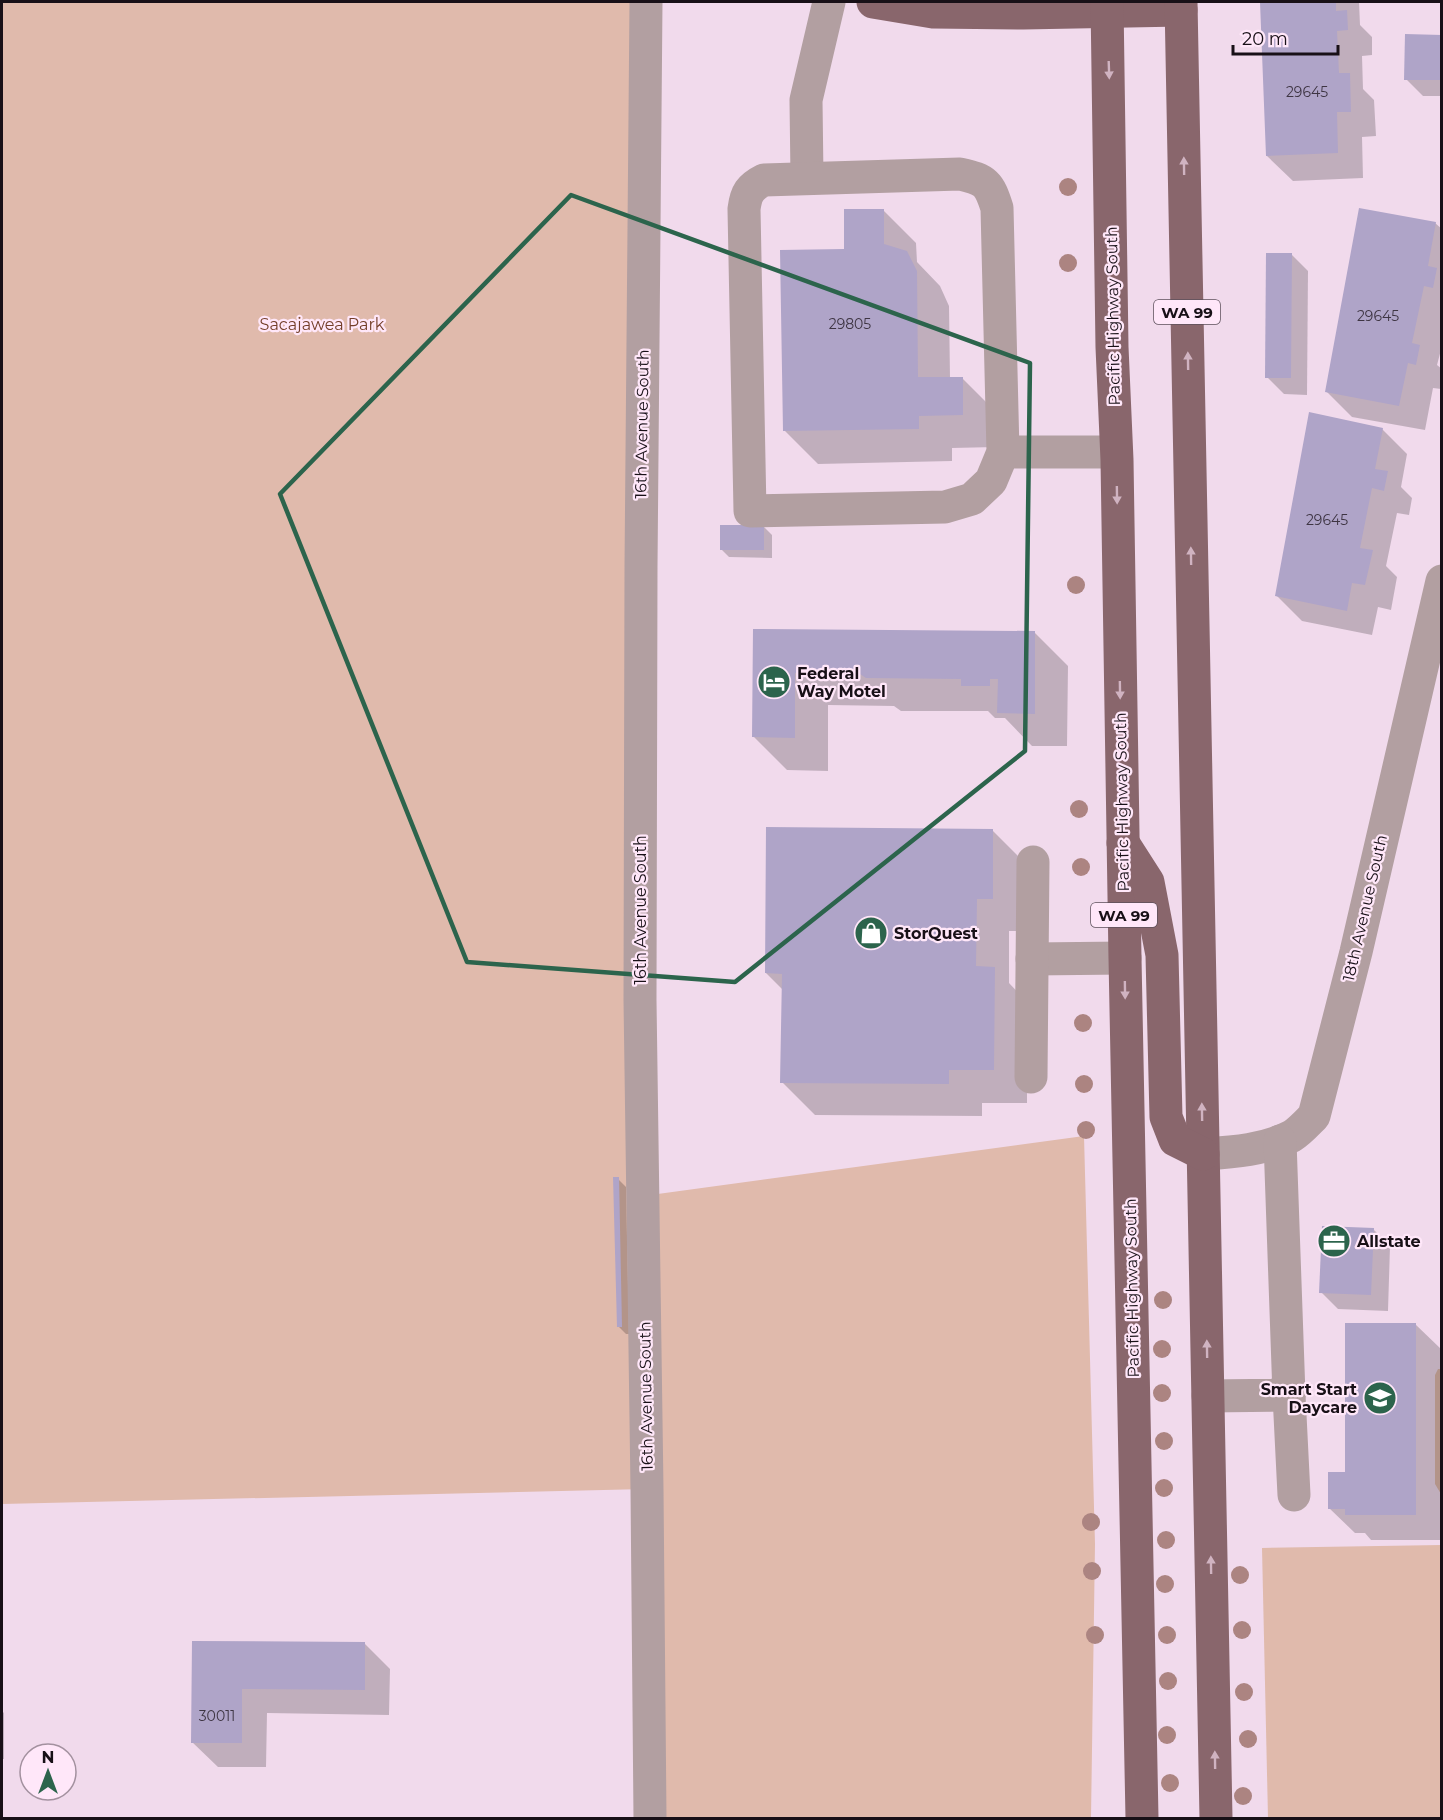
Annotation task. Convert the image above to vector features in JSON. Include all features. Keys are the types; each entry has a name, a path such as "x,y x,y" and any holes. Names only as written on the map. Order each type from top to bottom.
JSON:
{"main road":[{"path":"873,2 933,12 1023,14 1108,6 1181,6"},
{"name":"Pacific Highway South","path":"1108,6 1112,347 1116,452 1142,1818"},
{"name":"WA 99","path":"1181,6 1216,1818"},
{"path":"1123,843 1148,882 1162,955 1166,1117 1175,1140 1203,1154"}],"street":[{"name":"16th Avenue South","path":"646,2 640,999 650,1818"},
{"path":"807,178 806,100 829,2"},
{"path":"960,174 980,178 991,191 997,208 1003,452 991,481 972,499 945,507 750,511 744,209 746,194 754,185 764,180 807,178 960,174"},
{"path":"1003,452 1116,452"},
{"name":"18th Avenue South","path":"1203,1154 1249,1150 1280,1141 1294,1135 1314,1116 1437,621 1442,580"},
{"path":"1031,1077 1033,862"},
{"path":"1032,959 1125,958"},
{"path":"1280,1141 1294,1495"},
{"path":"1208,1396 1289,1395"}],"highlighted area":[{"path":"571,195 1030,363 1025,751 735,982 467,962 280,494"}],"green space":[{"name":"Sacajawea Park","path":"2,2 646,2 643,1196 1084,1136 1095,1544 1091,1818 649,1818 646,1489 2,1504"},
{"path":"1438,1369 1441,1369 1441,1494 1435,1484 1435,1375"},
{"path":"1441,1545 1441,1818 1268,1818 1262,1548"}],"building":[{"path":"1260,2 1336,2 1336,11 1347,10 1348,30 1337,31 1339,73 1350,73 1351,112 1337,112 1338,153 1266,156"},
{"path":"1405,34 1442,35 1442,80 1404,80"},
{"path":"1359,208 1436,222 1428,266 1437,268 1433,288 1424,286 1412,343 1420,345 1416,365 1408,363 1399,406 1325,392"},
{"path":"844,209 884,209 884,244 907,251 917,271 918,377 963,377 963,415 919,416 919,429 783,431 780,250 844,249"},
{"path":"1266,253 1292,253 1291,378 1265,378"},
{"path":"1309,412 1383,428 1375,469 1388,471 1384,491 1372,488 1360,548 1373,550 1365,585 1352,583 1347,611 1275,596"},
{"path":"720,525 764,525 764,550 720,550"},
{"name":"Federal Way Motel","path":"753,629 1035,631 1035,714 997,713 998,679 990,679 990,686 961,686 961,679 866,678 860,674 795,673 795,738 752,737"},
{"name":"StorQuest","path":"766,827 993,829 993,899 977,899 976,966 995,967 994,1070 949,1070 949,1084 780,1083 782,974 765,973"},
{"path":"613,1177 619,1177 622,1327 617,1327"},
{"path":"1322,1226 1374,1228 1371,1295 1319,1293"},
{"name":"Smart Start Daycare","path":"1345,1323 1416,1323 1416,1515 1345,1515 1345,1509 1328,1509 1328,1472 1345,1472"},
{"path":"192,1641 365,1642 365,1690 242,1689 242,1743 191,1743"}],"place":[{"name":"Federal Way Motel","path":"774,682"},
{"name":"StorQuest","path":"871,933"},
{"name":"Allstate","path":"1334,1241"},
{"name":"Smart Start Daycare","path":"1380,1398"}]}
